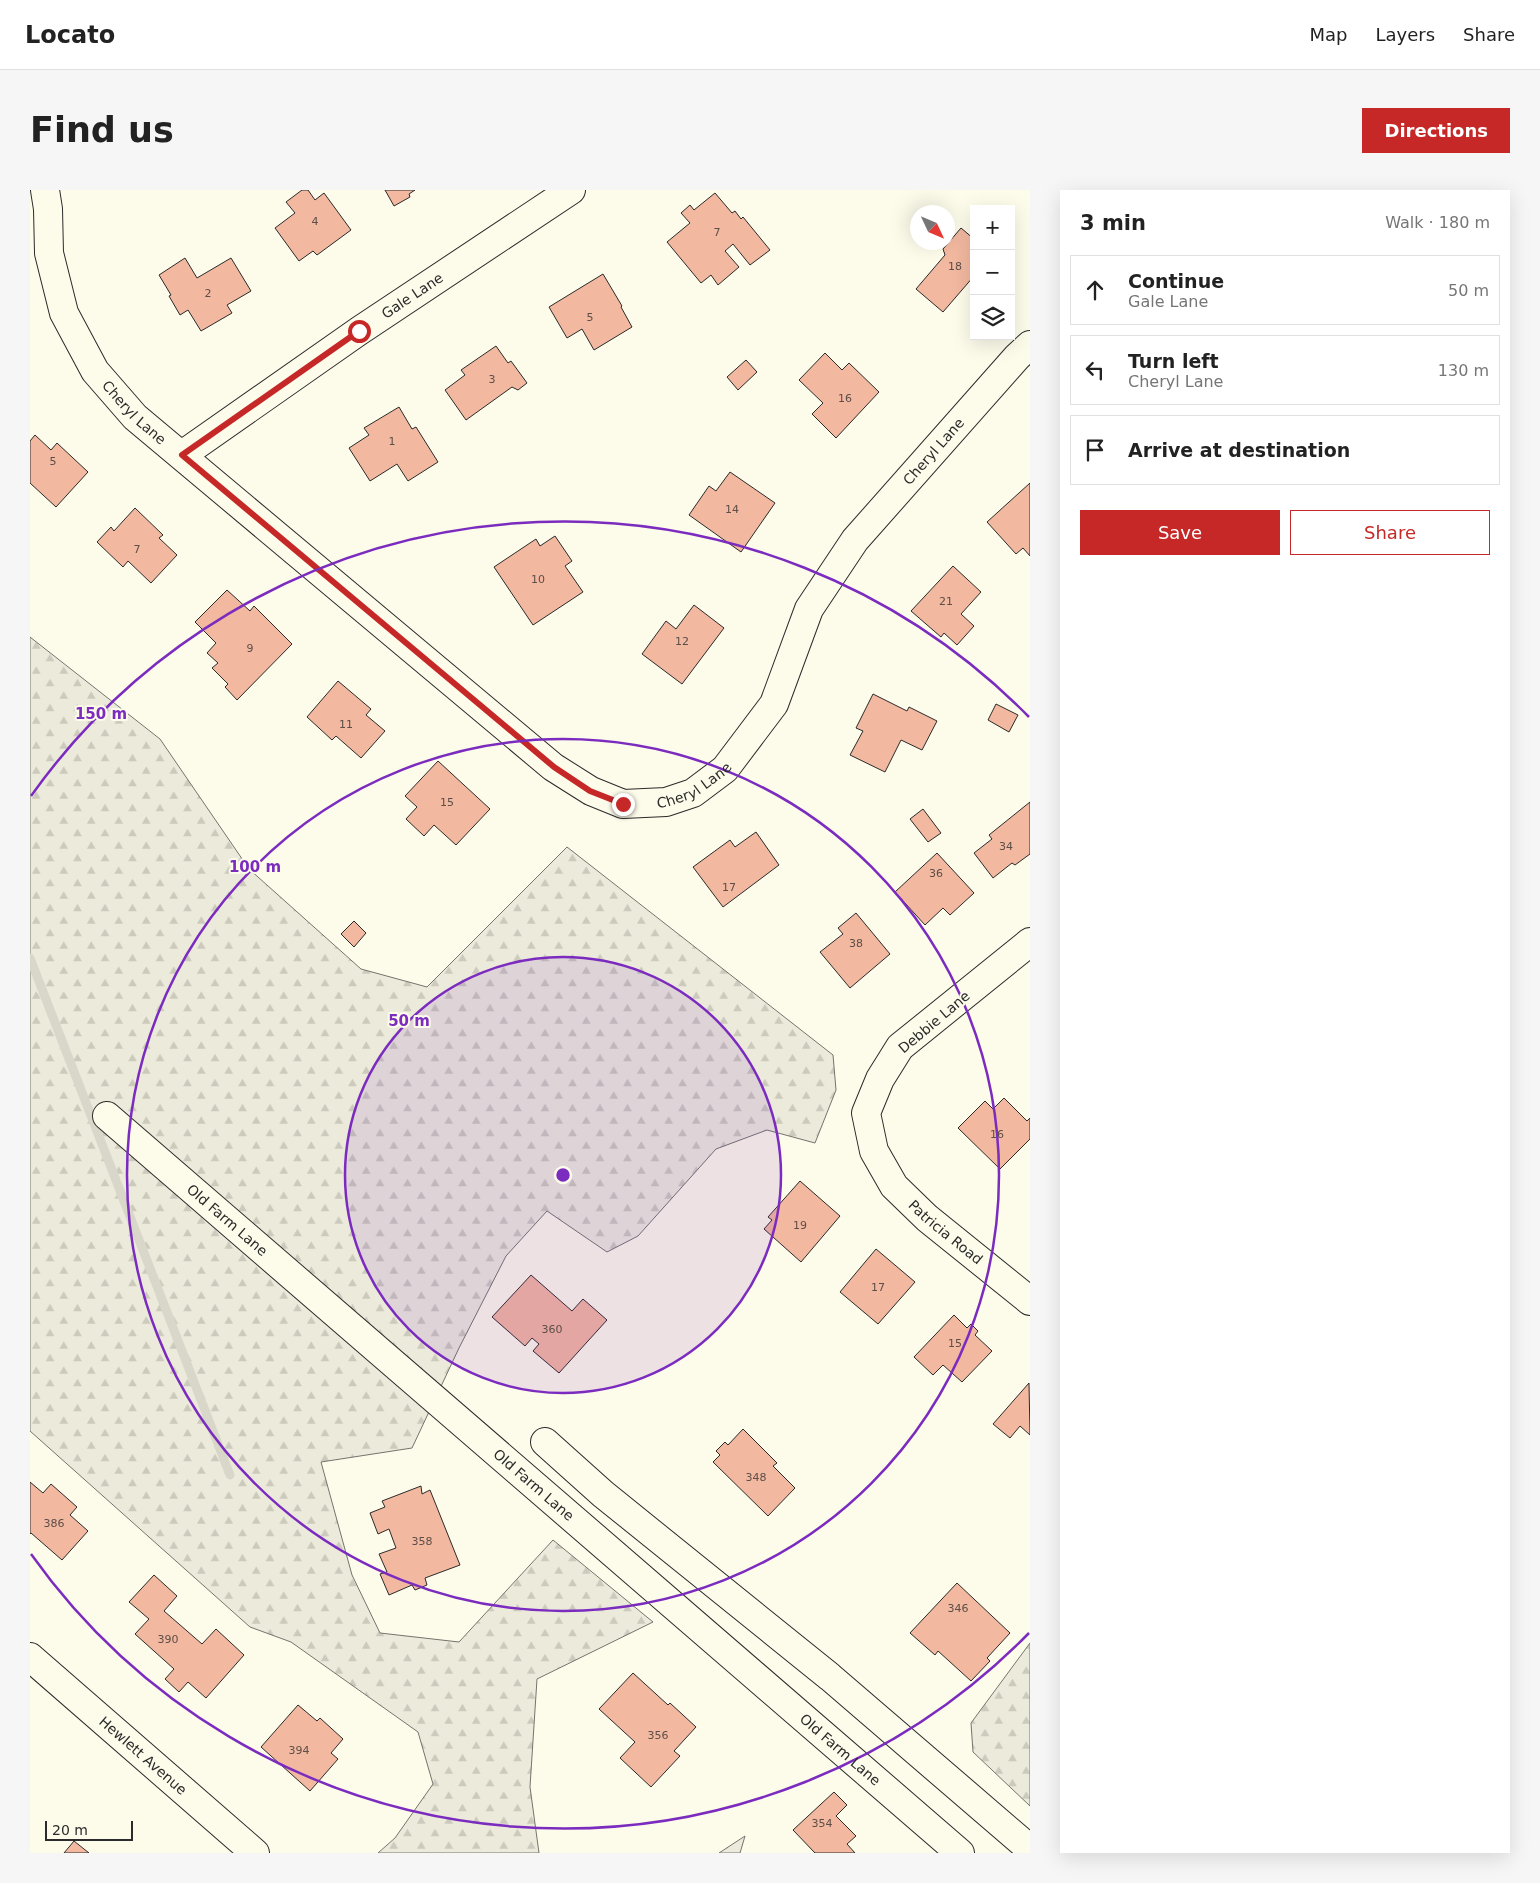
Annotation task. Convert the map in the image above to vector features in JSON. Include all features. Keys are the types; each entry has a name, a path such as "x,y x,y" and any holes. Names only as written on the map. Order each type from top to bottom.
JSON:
{"street":[{"name":"Cheryl Lane","path":"44,190 48,209 49,253 64,314 95,371 135,417 554,767 590,791 623,804 666,802 693,793 724,768 774,704 810,609 855,540 1026,357"},
{"name":"Gale Lane","path":"182,455 359,331 571,190"},
{"name":"Debbie Lane","path":"874,1151 866,1113 880,1079 900,1047 1030,942"},
{"name":"Old Farm Lane","path":"107,1116 960,1853"},
{"name":"Patricia Road","path":"874,1151 894,1186 927,1218 1030,1301"},
{"path":"545,1442 603,1494 830,1677 1030,1849"},
{"name":"Hewlett Avenue","path":"30,1657 256,1853"}],"green space":[{"path":"30,637 160,739 249,869 361,969 427,987 567,847 833,1055 836,1090 815,1143 767,1130 716,1149 638,1236 607,1252 547,1211 506,1256 459,1348 412,1448 321,1462 352,1575 380,1633 459,1642 553,1540 653,1622 537,1679 530,1787 539,1853 378,1853 395,1838 433,1784 418,1732 291,1642 250,1627 30,1431"},
{"path":"1030,1643 1030,1806 973,1752 971,1723"},
{"path":"745,1836 740,1853 719,1853"}],"building":[{"path":"302,190 308,190 315,200 324,193 351,230 317,255 313,251 299,261 275,228 295,213 286,202"},
{"path":"385,190 415,190 409,194 410,197 394,206"},
{"path":"715,193 732,213 735,211 741,219 743,217 770,250 750,265 733,244 725,251 739,267 718,285 711,275 701,283 667,242 690,223 681,213 690,205 694,210"},
{"path":"961,228 970,236 970,281 943,312 916,289 945,255 943,250 955,250 955,235"},
{"path":"185,258 197,278 231,258 251,291 227,305 232,313 201,331 188,310 180,315 159,275"},
{"path":"603,274 632,327 594,350 582,329 567,338 549,307"},
{"path":"496,346 508,363 511,361 527,383 518,390 512,387 466,420 445,390 465,375 461,370"},
{"path":"825,353 842,370 849,363 879,392 836,438 812,414 823,403 799,380"},
{"path":"746,360 757,372 738,390 727,377"},
{"path":"399,407 412,429 416,427 438,462 408,481 397,464 370,481 349,448 369,435 364,428"},
{"path":"35,435 51,450 57,443 88,472 56,507 30,483 30,441"},
{"path":"730,472 775,503 741,552 689,515 709,486 716,491"},
{"path":"1030,483 1030,556 1023,548 1016,554 987,522"},
{"path":"135,508 163,535 159,538 177,555 151,583 128,561 123,567 97,542 111,527 114,531"},
{"path":"555,536 572,561 565,566 583,592 533,625 494,567 536,539 540,546"},
{"path":"953,566 981,592 961,614 974,626 957,645 944,633 941,637 911,611"},
{"path":"227,590 250,611 254,606 292,644 237,700 225,687 228,684 212,668 218,663 207,653 216,643 195,622"},
{"path":"694,605 724,628 682,684 642,654 666,621 676,629"},
{"path":"338,681 371,709 366,715 385,731 361,758 336,736 332,740 307,717"},
{"path":"873,694 907,711 909,707 937,721 922,750 901,740 885,772 850,755 863,731 856,728"},
{"path":"996,704 1018,715 1009,732 988,720"},
{"path":"438,761 490,809 456,845 434,825 424,836 406,819 417,807 405,796"},
{"path":"1030,802 1030,854 1015,865 1012,863 993,878 974,853 992,839 989,835"},
{"path":"923,809 941,833 928,842 910,819"},
{"path":"756,832 779,865 723,907 693,867 730,840 735,847"},
{"path":"937,853 974,893 950,915 943,908 925,925 895,892"},
{"path":"856,913 890,954 850,988 820,952 843,934 838,928"},
{"path":"354,921 366,933 354,947 341,934"},
{"path":"1004,1098 1027,1121 1030,1118 1030,1139 1000,1169 958,1128 985,1101 993,1109"},
{"path":"800,1181 840,1216 801,1262 764,1229 772,1220 768,1217"},
{"path":"876,1249 915,1282 878,1324 840,1292"},
{"path":"531,1275 572,1311 583,1299 607,1320 559,1373 533,1351 539,1344 532,1338 525,1346 492,1317"},
{"path":"954,1315 967,1328 971,1324 978,1331 975,1335 992,1351 962,1382 943,1365 933,1375 914,1357"},
{"path":"1029,1383 1030,1435 1020,1426 1010,1438 993,1424"},
{"path":"743,1429 777,1463 773,1466 795,1488 768,1516 713,1462 720,1455 716,1451 725,1442 728,1445"},
{"path":"30,1482 43,1493 51,1484 77,1507 70,1515 88,1531 62,1560 30,1534"},
{"path":"421,1486 422,1494 430,1490 460,1565 425,1578 427,1585 415,1590 412,1585 389,1595 380,1574 387,1572 379,1554 396,1548 389,1529 378,1534 370,1513 385,1507 382,1501"},
{"path":"154,1575 177,1596 164,1611 202,1644 216,1629 244,1655 206,1698 188,1682 179,1692 165,1679 174,1669 135,1634 149,1619 129,1602"},
{"path":"957,1583 1010,1633 987,1658 990,1661 971,1681 938,1651 935,1655 910,1633"},
{"path":"633,1673 668,1705 670,1703 696,1727 674,1751 680,1756 651,1787 620,1758 635,1742 599,1709"},
{"path":"298,1705 317,1721 320,1718 343,1739 331,1753 338,1759 310,1791 261,1747"},
{"path":"834,1792 847,1805 836,1816 856,1836 847,1844 855,1853 815,1853 793,1830"},
{"path":"74,1841 89,1853 64,1853"}],"waterway":[{"path":"30,958 230,1475"}],"route":[{"path":"359,331 182,455 554,767 590,791 623,804"}]}
